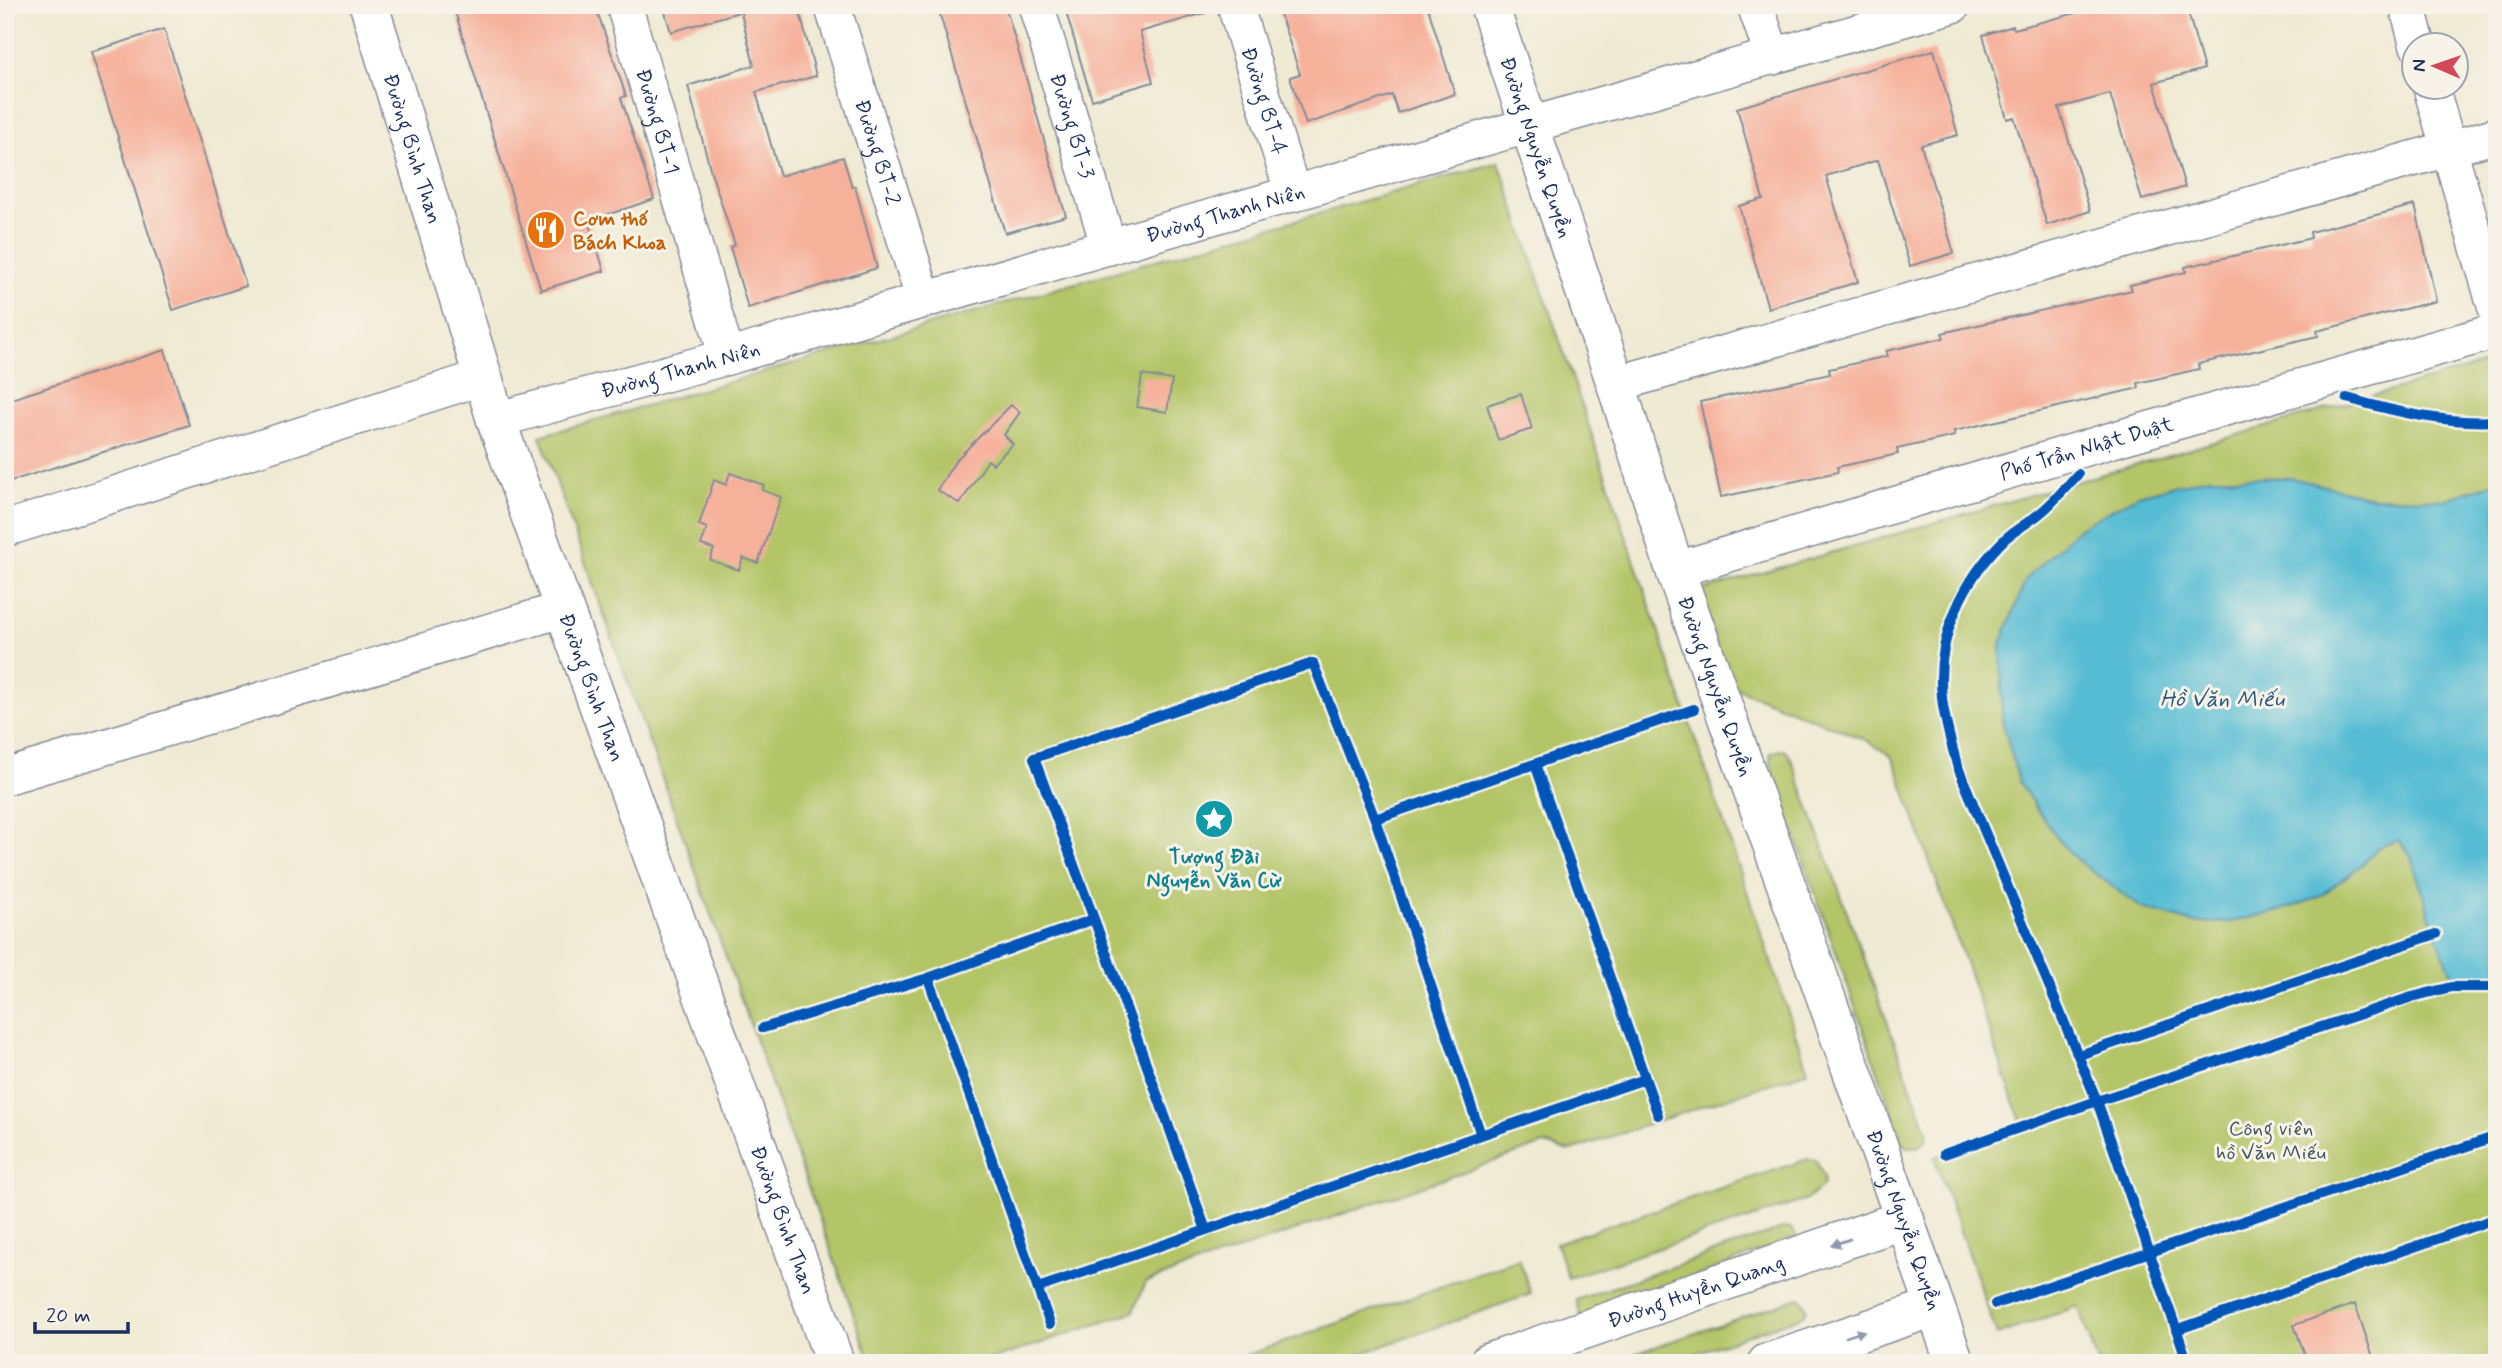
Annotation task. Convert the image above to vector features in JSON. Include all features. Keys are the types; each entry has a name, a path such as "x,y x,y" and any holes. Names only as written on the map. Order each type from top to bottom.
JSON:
{"street":[{"name":"Đường Bình Than","path":"369,5 496,420 835,1363"},
{"name":"Đường BT-1","path":"624,5 727,357"},
{"name":"Đường BT-2","path":"832,5 924,300"},
{"name":"Đường BT-3","path":"1035,5 1109,247"},
{"name":"Đường BT-4","path":"1235,5 1293,194"},
{"name":"Đường Nguyễn Quyền","path":"1489,5 1616,384 1675,570 1955,1363"},
{"path":"1755,5 1773,57"},
{"name":"Đường Thanh Niên","path":"496,420 727,357 1953,5"},
{"path":"2407,5 2414,32"},
{"path":"2435,102 2497,312"},
{"path":"1616,384 2497,135"},
{"name":"Phố Trần Nhật Duật","path":"1675,570 2497,331"},
{"path":"5,529 483,377"},
{"path":"5,777 564,609"},
{"name":"Đường Huyền Quang","path":"1488,1363 1574,1348 1905,1219"},
{"path":"1767,1363 1935,1307"}],"green space":[{"path":"1499,162 1808,1071 1569,1151 1544,1144 1146,1282 1133,1312 982,1363 871,1363 540,436"},
{"name":"Công viên hồ Văn Miếu","path":"2497,360 2497,482 2444,500 2372,497 2291,478 2210,477 2138,495 2002,719 2019,782 2038,812 2077,860 2142,908 2194,923 2230,922 2276,912 2317,898 2364,863 2377,848 2398,840 2410,854 2436,934 2454,978 2497,975 2497,1363 2098,1363 2078,1306 1997,1335 1934,1157 2023,1127 1895,763 1891,756 1866,740 1730,686 1699,591"},
{"path":"1786,751 1790,756 1927,1131 1927,1140 1918,1147 1907,1147 1903,1143 1772,770 1771,753"},
{"path":"1808,1159 1816,1160 1824,1177 1823,1186 1806,1200 1568,1278 1556,1243"},
{"path":"1791,1228 1797,1237 1582,1320 1576,1300"},
{"path":"1519,1259 1531,1294 1335,1363 1244,1363 1242,1357"},
{"path":"1798,1298 1803,1300 1807,1309 1800,1317 1667,1363 1619,1363 1625,1357"},
{"path":"1856,1350 1893,1363 1798,1363"}],"water":[{"name":"Hồ Văn Miếu","path":"2210,477 2291,478 2372,497 2444,500 2497,482 2497,975 2454,979 2410,854 2398,840 2377,848 2364,863 2317,898 2276,912 2230,922 2195,923 2142,908 2077,860 2060,842 2019,782 2002,719 2001,644 2026,579 2079,528 2138,495"}],"building":[{"path":"453,5 595,5 626,96 621,98 654,199 589,221 604,271 541,290"},
{"path":"663,5 738,5 739,12 671,32"},
{"path":"739,5 798,5 816,76 756,92 780,176 843,157 852,187 855,186 877,268 748,308 730,247 735,245 711,172 688,86 754,65"},
{"path":"937,5 1005,5 1066,216 1005,233"},
{"path":"1064,5 1207,5 1208,12 1140,32 1153,82 1092,100"},
{"path":"1277,5 1427,5 1455,94 1398,113 1392,95 1306,124 1290,77 1300,74"},
{"path":"2107,5 2186,5 2204,69 2154,83 2185,187 2142,200 2110,94 2059,108 2090,211 2047,225 2014,117 2007,119 1983,35"},
{"path":"164,29 246,286 173,310 91,52"},
{"path":"1934,50 1958,135 1921,145 1954,253 1910,266 1878,160 1826,176 1858,282 1768,308 1739,206 1763,199 1737,108"},
{"path":"2415,205 2436,301 2317,331 2318,336 2198,364 2199,369 2138,383 2139,388 1954,431 1955,436 1897,449 1898,454 1837,467 1838,472 1721,497 1700,402 1830,374 1829,369 1888,356 1886,351 1944,338 1942,333 2132,290 2130,285 2186,272 2185,267 2311,238 2310,232"},
{"path":"165,350 189,425 5,483 5,401"},
{"path":"1142,375 1172,380 1167,412 1137,407"},
{"path":"1521,394 1532,429 1498,440 1487,405"},
{"path":"1011,405 1020,412 1004,435 1013,444 993,464 988,460 960,504 937,490 956,460"},
{"path":"730,473 764,485 762,490 781,497 758,563 743,558 739,570 710,560 714,549 701,545 707,528 699,525 714,480 726,485"},
{"path":"2355,1304 2375,1363 2308,1363 2294,1325"}],"cycle path":[{"path":"2347,398 2421,416 2459,421 2497,421"},
{"path":"2078,474 2045,509 2006,538 1977,571 1965,590 1948,631 1943,653 1943,706 1957,765 2097,1101 2188,1363"},
{"path":"763,1028 928,978 1094,919 1034,758 1313,663 1375,819"},
{"path":"1038,1288 1481,1135 1375,819 1694,709"},
{"path":"1535,764 1658,1115"},
{"path":"1094,919 1206,1230"},
{"path":"2079,1055 2436,934"},
{"path":"928,978 1050,1324"},
{"path":"1944,1154 2412,997 2451,987 2497,987"},
{"path":"1481,1135 1645,1079"},
{"path":"1995,1304 2497,1136"},
{"path":"2176,1330 2497,1218"}],"place":[{"name":"Cơm thố Bách Khoa","path":"546,230"},
{"name":"Tượng Đài Nguyễn Văn Cừ","path":"1214,819"}]}
